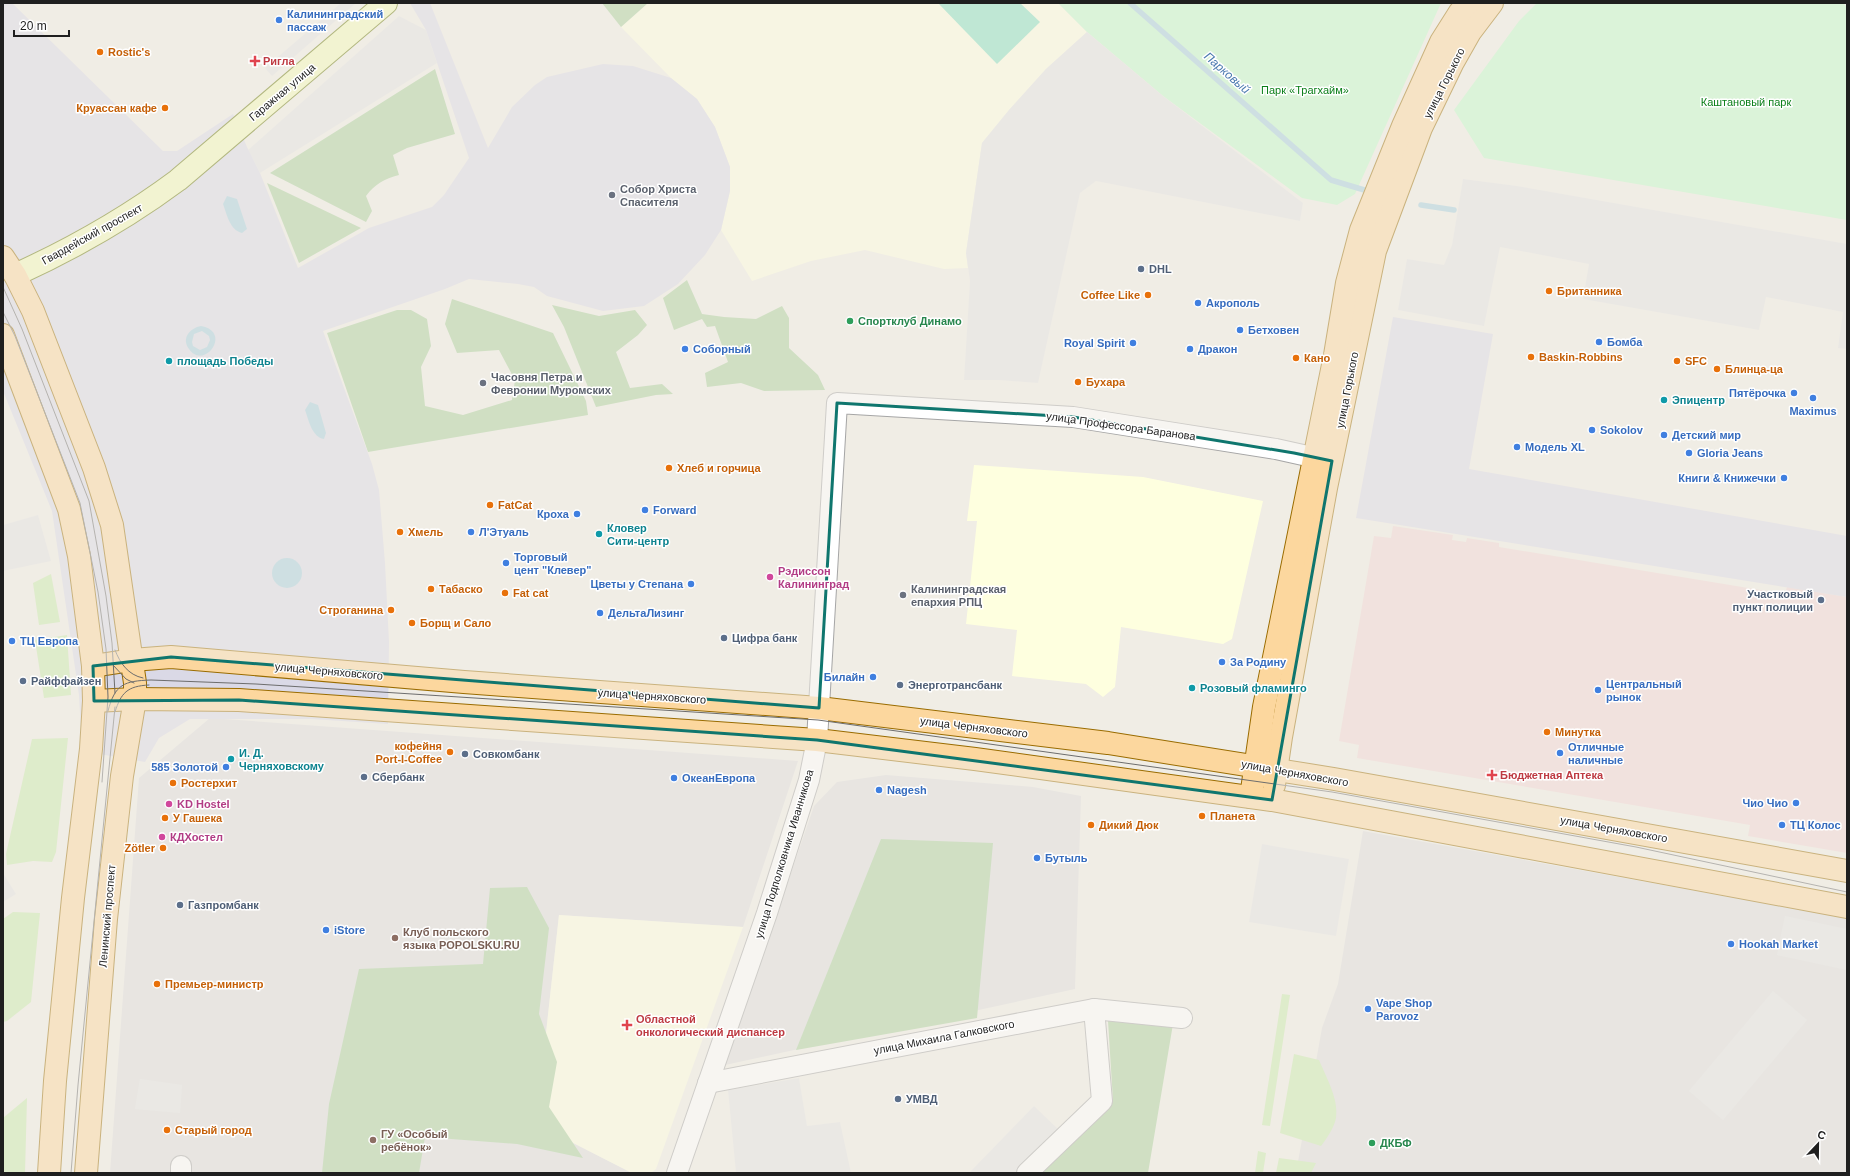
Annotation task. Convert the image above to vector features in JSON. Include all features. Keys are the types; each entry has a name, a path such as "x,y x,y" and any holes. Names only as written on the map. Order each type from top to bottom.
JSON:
{"main road":[{"name":"Гаражная улица","path":"178,180 386,3"},
{"name":"улица Горького","path":"1272,800 1280,737 1323,459 1335,355 1347,283 1361,230 1403,126 1441,42 1468,3"},
{"name":"улица Горького","path":"1251,797 1264,707 1323,459 1378,241 1421,128 1453,62 1470,32 1492,3"},
{"name":"Гвардейский проспект","path":"7,271 37,264 116,222 148,202 178,180"},
{"path":"7,271 33,311 94,468 112,525 132,660"},
{"path":"3,335 69,509 79,556 93,666 94,701 91,749 73,898 55,1081 49,1173"},
{"name":"улица Черняховского","path":"93,666 132,660 171,657 464,682 819,708 1108,743 1255,766 1847,871"},
{"name":"Ленинский проспект","path":"86,1173 106,919 122,776 135,699 132,660"},
{"path":"94,701 135,699 246,700 817,740 975,759 1272,800 1847,907"}],"street":[{"name":"улица Профессора Баранова","path":"837,403 1072,417 1180,433 1323,459"},
{"name":"улица Подполковника Иванникова","path":"677,1173 767,913 809,780 817,740 837,403"},
{"name":"улица Михаила Галковского","path":"708,1083 1094,1009 1182,1018"},
{"path":"1027,1173 1102,1101 1094,1009"}],"highlighted area":[{"path":"837,403 1073,417 1294,453 1332,461 1272,800 817,740 239,700 94,701 93,666 171,657 819,708"}],"shaded area":[{"name":"площадь Победы","path":"3,3 12,3 163,151 177,151 233,114 260,173 298,268 369,228 432,207 444,195 469,158 426,30 410,3 430,3 488,148 512,107 535,85 547,77 603,64 633,66 671,78 697,99 715,127 730,167 730,191 721,230 705,255 678,284 644,306 603,311 547,296 534,287 469,279 445,289 323,331 372,464 379,490 389,642 388,724 311,719 190,719 159,738 145,762 82,751 79,695 52,511 3,391"},
{"path":"341,3 356,3 272,76 265,68"},
{"path":"648,3 1058,3 1087,32 1046,69 982,143 966,253 968,268 944,269 865,250 811,261 752,281 721,230 730,191 730,167 715,127 697,99 671,78 621,27"},
{"path":"399,16 426,30 437,63 260,173 248,150"},
{"path":"1087,32 1163,96 1303,203 1300,221 1096,181 1080,193 1038,383 999,380 964,380 970,281 966,253 982,143 1046,69"},
{"path":"1463,179 1517,186 1847,244 1847,349 1838,348 1843,312 1766,297 1759,330 1583,299 1589,264 1500,247 1484,326 1398,310 1407,259 1444,265 1452,245"},
{"path":"1393,317 1493,334 1469,469 1847,536 1847,597 1356,518"},
{"path":"974,465 1143,477 1263,501 1232,639 1223,644 1121,627 1115,687 1103,697 1086,684 1012,676 1017,630 966,624 977,521 967,521"},
{"path":"38,515 51,561 3,571 3,525"},
{"name":"Центральный рынок","path":"1393,526 1453,535 1452,540 1466,542 1467,538 1499,543 1499,547 1785,594 1787,587 1847,597 1847,853 1748,836 1750,825 1357,758 1359,745 1339,741 1374,536 1391,538"},
{"path":"210,718 798,761 743,927 559,915 536,1124 632,1173 110,1173 139,778"},
{"path":"886,775 1033,787 1081,796 1075,989 725,1065 814,806 837,782"},
{"path":"1363,831 1847,918 1847,1173 1296,1173 1322,1028 1338,984"},
{"path":"1262,844 1349,859 1336,936 1249,922"},
{"path":"3,873 16,894 3,902"},
{"name":"Областной онкологический диспансер","path":"559,915 743,927 656,1169 651,1173 632,1173 536,1124"},
{"path":"1785,916 1847,929 1847,970 1777,955"},
{"path":"1773,991 1807,1020 1723,1120 1689,1091"},
{"path":"799,1078 807,1126 840,1122 851,1173 736,1173 728,1090"},
{"path":"140,1079 182,1085 180,1113 135,1109"},
{"path":"1034,1106 1060,1131 1016,1173 969,1173"}],"green space":[{"path":"602,3 648,3 621,27"},
{"path":"938,3 1020,3 1040,22 997,64"},
{"name":"Парк «Трагхайм»","path":"1058,3 1441,3 1355,194 1337,205 1302,198 1163,96 1087,32"},
{"name":"Каштановый парк","path":"1537,3 1843,3 1847,7 1847,220 1484,158 1454,110 1519,21"},
{"path":"435,69 455,134 407,148 393,155 399,175 380,182 366,196 372,211 366,222 270,173"},
{"path":"267,183 361,228 299,263"},
{"path":"687,280 702,314 756,319 782,306 789,318 789,348 818,375 825,390 764,391 741,383 707,387 705,373 728,362 715,326 707,327 702,319 674,330 663,298"},
{"path":"452,299 553,333 586,401 588,415 368,452 327,333 397,310 411,310 427,319 431,346 421,367 425,406 463,415 512,400 515,380 499,350 457,353 445,324"},
{"path":"552,305 599,316 635,310 647,325 638,335 616,352 630,388 662,384 673,394 656,395 596,407 564,327"},
{"path":"51,574 60,622 39,625 33,583"},
{"path":"67,635 71,695 44,698 35,640"},
{"path":"68,738 56,852 52,862 33,861 7,865 6,854 32,739"},
{"path":"881,839 993,843 977,1018 796,1050"},
{"path":"527,887 549,928 539,1014 557,1062 549,1107 583,1158 517,1144 425,1137 419,1173 322,1173 329,1104 359,969 483,964 490,888"},
{"path":"13,912 40,913 31,1002 7,1021 3,1022 3,919"},
{"path":"1282,994 1290,995 1270,1126 1262,1125"},
{"path":"1108,1021 1173,1024 1148,1173 1035,1173 1113,1101"},
{"path":"1294,1054 1319,1060 1334,1096 1336,1103 1335,1122 1321,1146 1280,1133"},
{"path":"27,1098 25,1173 3,1173 3,1118"},
{"path":"1258,1151 1266,1153 1263,1173 1255,1173"},
{"path":"1279,1158 1316,1163 1311,1173 1276,1173"}],"water":[{"path":"227,196 237,199 247,229 242,233 235,229 228,217 223,204"},
{"path":"201,326 210,330 215,335 213,348 202,356 195,355 189,349 186,341 186,337 190,331","holes":["202,331 209,336 210,340 207,347 200,350 193,346 192,342 194,334"]},
{"path":"310,402 318,405 326,433 324,439 320,438 314,432 305,410"},
{"path":"287,558 297,563 302,573 297,583 287,588 277,583 272,573 277,563"}],"waterway":[{"name":"Парковый","path":"1130,3 1331,180 1371,192"},
{"name":"Парковый","path":"1421,205 1454,210"}],"tram line":[{"path":"3,287 22,329 89,501 106,596 112,643 115,693"},
{"path":"3,312 15,336 80,503 98,592 106,649 108,697 102,782"},
{"path":"115,650 125,668 133,674 143,678"},
{"path":"113,665 126,679 134,683"},
{"path":"108,711 114,695 122,686 134,681 151,680 256,684 818,720 1332,792 1636,847 1847,892"},
{"path":"115,712 120,700 126,692 135,687 149,685"},
{"path":"71,1173 78,1085 115,707"}],"place":[{"name":"Калининградский пассаж","path":"279,20"},
{"name":"Rostic's","path":"100,52"},
{"name":"Ригла","path":"255,61"},
{"name":"Круассан кафе","path":"165,108"},
{"name":"Собор Христа Спасителя","path":"612,195"},
{"name":"DHL","path":"1141,269"},
{"name":"Британника","path":"1549,291"},
{"name":"Coffee Like","path":"1148,295"},
{"name":"Акрополь","path":"1198,303"},
{"name":"Спортклуб Динамо","path":"850,321"},
{"name":"Бетховен","path":"1240,330"},
{"name":"Бомба","path":"1599,342"},
{"name":"Royal Spirit","path":"1133,343"},
{"name":"Соборный","path":"685,349"},
{"name":"Дракон","path":"1190,349"},
{"name":"Baskin-Robbins","path":"1531,357"},
{"name":"Кано","path":"1296,358"},
{"name":"площадь Победы","path":"169,361"},
{"name":"SFC","path":"1677,361"},
{"name":"Блинца-ца","path":"1717,369"},
{"name":"Бухара","path":"1078,382"},
{"name":"Часовня Петра и Февронии Муромских","path":"483,383"},
{"name":"Пятёрочка","path":"1794,393"},
{"name":"Maximus","path":"1813,398"},
{"name":"Эпицентр","path":"1664,400"},
{"name":"Sokolov","path":"1592,430"},
{"name":"Детский мир","path":"1664,435"},
{"name":"Модель XL","path":"1517,447"},
{"name":"Gloria Jeans","path":"1689,453"},
{"name":"Хлеб и горчица","path":"669,468"},
{"name":"Книги & Книжечки","path":"1784,478"},
{"name":"FatCat","path":"490,505"},
{"name":"Forward","path":"645,510"},
{"name":"Кроха","path":"577,514"},
{"name":"Хмель","path":"400,532"},
{"name":"Л'Этуаль","path":"471,532"},
{"name":"Кловер Сити-центр","path":"599,534"},
{"name":"Торговый цент \"Клевер\"","path":"506,563"},
{"name":"Рэдиссон Калининград","path":"770,577"},
{"name":"Цветы у Степана","path":"691,584"},
{"name":"Табаско","path":"431,589"},
{"name":"Fat cat","path":"505,593"},
{"name":"Калининградская епархия РПЦ","path":"903,595"},
{"name":"Участковый пункт полиции","path":"1821,600"},
{"name":"Строганина","path":"391,610"},
{"name":"ДельтаЛизинг","path":"600,613"},
{"name":"Борщ и Сало","path":"412,623"},
{"name":"Цифра банк","path":"724,638"},
{"name":"ТЦ Европа","path":"12,641"},
{"name":"За Родину","path":"1222,662"},
{"name":"Билайн","path":"873,677"},
{"name":"Райффайзен","path":"23,681"},
{"name":"Энерготрансбанк","path":"900,685"},
{"name":"Розовый фламинго","path":"1192,688"},
{"name":"Центральный рынок","path":"1598,690"},
{"name":"Минутка","path":"1547,732"},
{"name":"кофейня Port-I-Coffee","path":"450,752"},
{"name":"Отличные наличные","path":"1560,753"},
{"name":"Совкомбанк","path":"465,754"},
{"name":"И. Д. Черняховскому","path":"231,759"},
{"name":"585 Золотой","path":"226,767"},
{"name":"Бюджетная Аптека","path":"1492,775"},
{"name":"Сбербанк","path":"364,777"},
{"name":"ОкеанЕвропа","path":"674,778"},
{"name":"Ростерхит","path":"173,783"},
{"name":"Nagesh","path":"879,790"},
{"name":"Чио Чио","path":"1796,803"},
{"name":"KD Hostel","path":"169,804"},
{"name":"Планета","path":"1202,816"},
{"name":"У Гашека","path":"165,818"},
{"name":"Дикий Дюк","path":"1091,825"},
{"name":"ТЦ Колос","path":"1782,825"},
{"name":"КДХостел","path":"162,837"},
{"name":"Zötler","path":"163,848"},
{"name":"Бутыль","path":"1037,858"},
{"name":"Газпромбанк","path":"180,905"},
{"name":"iStore","path":"326,930"},
{"name":"Клуб польского языка POPOLSKU.RU","path":"395,938"},
{"name":"Hookah Market","path":"1731,944"},
{"name":"Премьер-министр","path":"157,984"},
{"name":"Vape Shop Parovoz","path":"1368,1009"},
{"name":"Областной онкологический диспансер","path":"627,1025"},
{"name":"УМВД","path":"898,1099"},
{"name":"Старый город","path":"167,1130"},
{"name":"ГУ «Особый ребёнок»","path":"373,1140"},
{"name":"ДКБФ","path":"1372,1143"}]}
